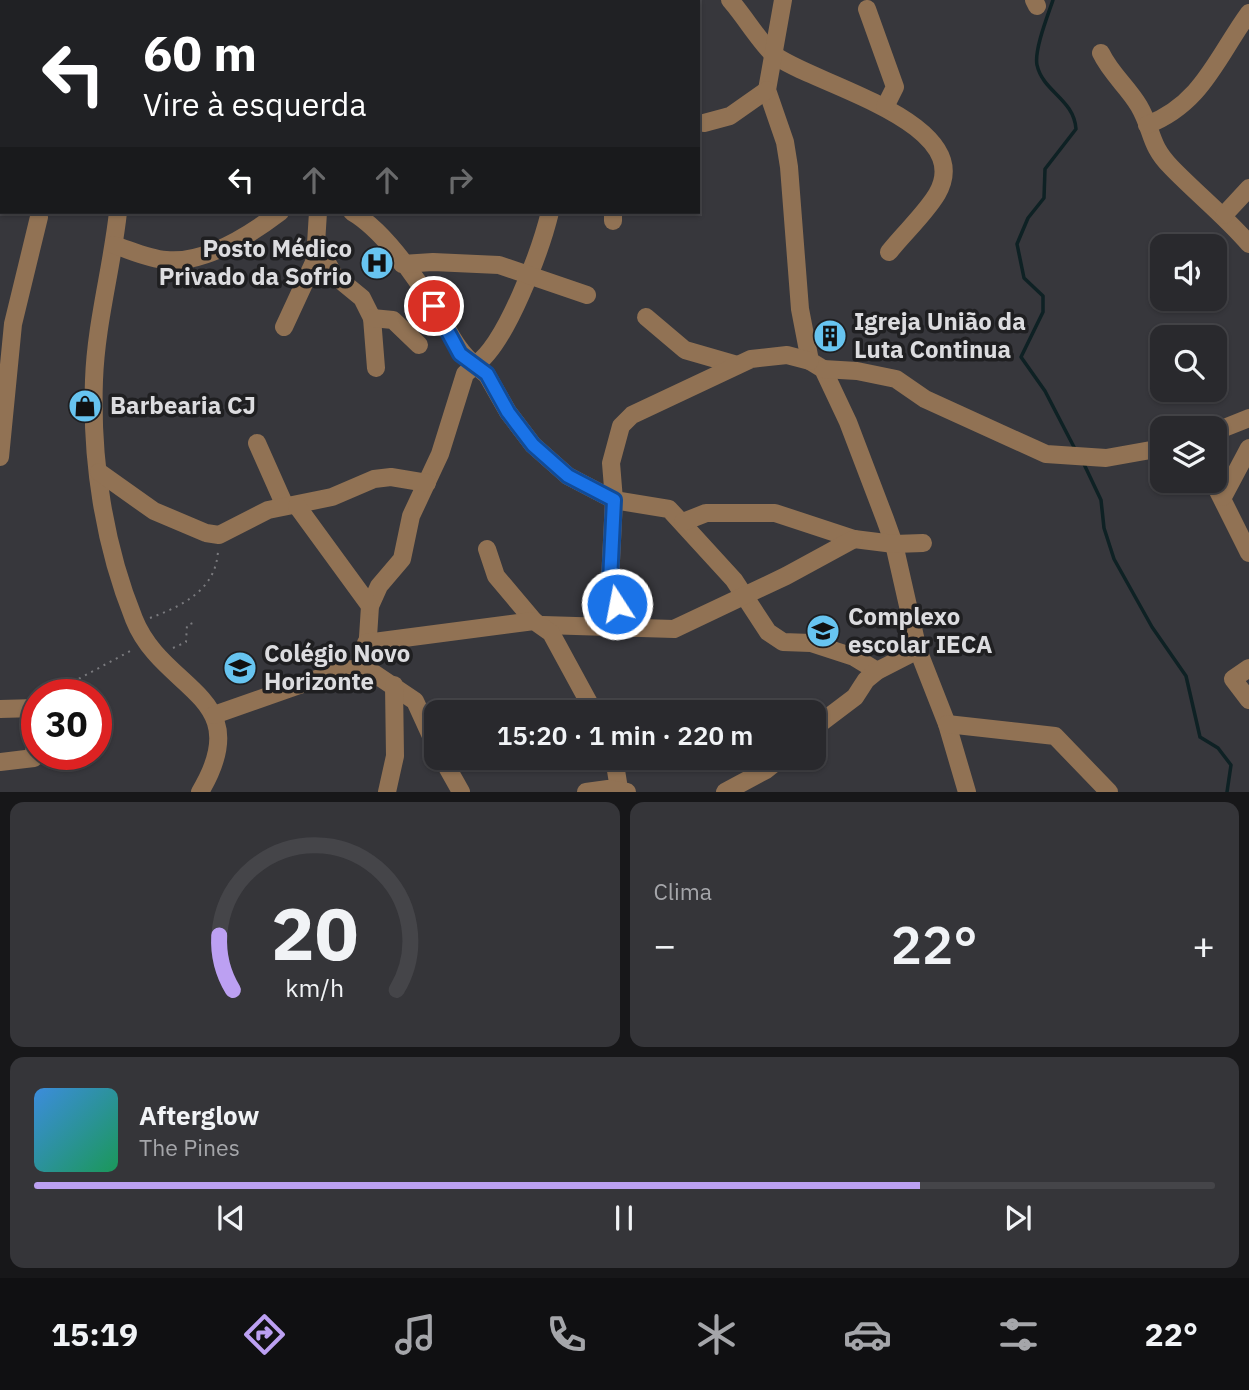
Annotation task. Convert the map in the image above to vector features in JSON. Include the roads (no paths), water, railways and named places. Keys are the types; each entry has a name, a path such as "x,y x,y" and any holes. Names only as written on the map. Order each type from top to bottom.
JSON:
{"street":[{"path":"730,0 772,54 885,107 923,132 936,150 944,174 938,193 889,252"},
{"path":"783,0 767,90 785,142 789,167 800,309 817,365 848,422 894,544 918,650 947,724 967,792"},
{"path":"867,9 895,86 885,107"},
{"path":"1147,125 1166,118 1195,94 1249,13"},
{"path":"1101,53 1108,68 1140,108 1152,143 1171,167 1224,215 1249,244"},
{"path":"704,123 730,116 767,90"},
{"path":"1224,215 1249,188"},
{"path":"118,214 106,278 94,379 104,518 136,623 159,659 204,698 214,715 218,747 213,770 200,792"},
{"path":"114,246 166,260 192,259 216,249 277,214"},
{"path":"284,327 315,260 318,214"},
{"path":"356,214 370,222 434,306 460,354 487,374 508,412 533,445 568,476 614,500 669,509 744,594 768,632 783,642 811,643 854,657 877,671"},
{"path":"366,668 370,606 380,586 402,559 411,516 440,454 465,374 486,357 521,296 550,214"},
{"path":"0,457 13,324 39,218"},
{"path":"318,246 334,275 362,298 372,318 376,368"},
{"path":"402,264 433,262 499,265 587,295"},
{"path":"646,317 685,349 737,365"},
{"path":"372,318 393,320 419,345"},
{"path":"624,627 610,581 614,500 611,463 621,426 632,415 751,359 787,355 817,365 896,379 925,399 1046,454 1106,458 1150,450"},
{"path":"1227,427 1249,418"},
{"path":"257,443 291,506 370,606"},
{"path":"1223,497 1249,447"},
{"path":"99,472 154,511 206,533 219,534 268,510 332,497 374,479 391,477 427,483"},
{"path":"1220,493 1249,552"},
{"path":"683,522 706,513 775,513 854,539 894,544 923,543"},
{"path":"366,643 539,623 674,629 786,576 854,539"},
{"path":"487,549 496,576 551,633 587,700"},
{"path":"826,719 855,697 866,680 877,671 918,650"},
{"path":"214,715 342,670 366,668 415,701 424,721"},
{"path":"1249,668 1233,679 1249,700"},
{"path":"387,792 395,756 394,685"},
{"path":"0,709 21,708"},
{"path":"947,724 1055,736 1109,792"},
{"path":"0,762 21,760"},
{"path":"449,770 461,792"},
{"path":"586,792 623,790 617,770"},
{"path":"725,792 766,770"}],"waterway":[{"path":"1053,0 1039,42 1037,65 1045,82 1070,110 1076,129 1045,169 1044,198 1028,218 1017,244 1024,278 1043,296 1043,312 1021,357 1045,391 1075,449"},
{"path":"1083,462 1101,500 1104,528 1114,559 1152,627 1186,676 1200,737 1218,748 1231,765 1227,792"}],"place":[{"name":"Posto Médico Privado da Sofrio","path":"377,263"},
{"name":"Igreja União da Luta Continua","path":"830,336"},
{"name":"Barbearia CJ","path":"85,406"},
{"name":"Complexo escolar IECA","path":"823,631"},
{"name":"Colégio Novo Horizonte","path":"240,668"}]}
